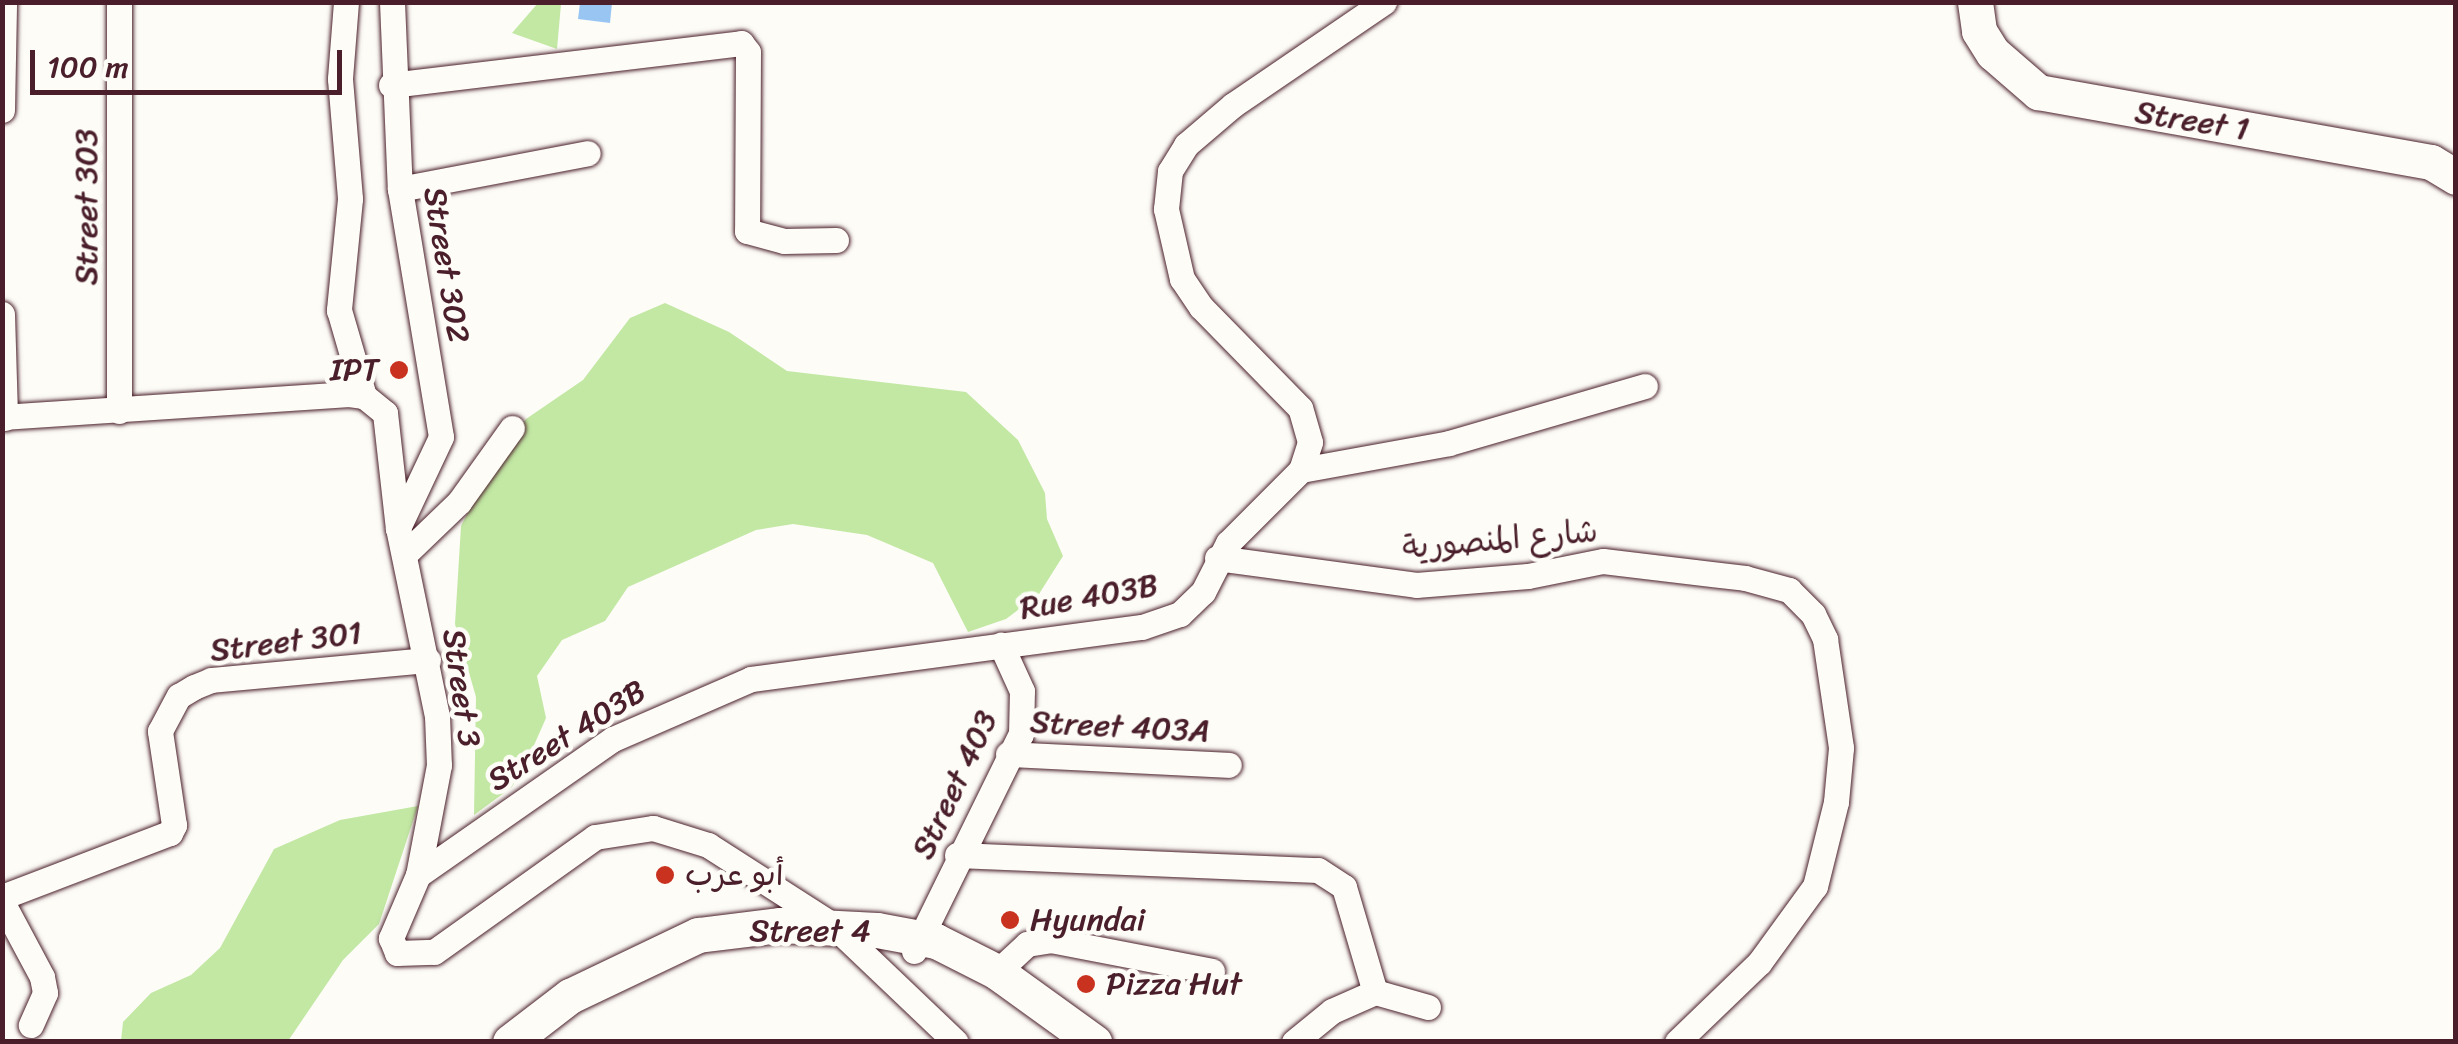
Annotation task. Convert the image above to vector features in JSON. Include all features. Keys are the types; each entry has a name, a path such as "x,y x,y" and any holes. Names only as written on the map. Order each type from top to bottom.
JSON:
{"main road":[{"name":"Street 1","path":"1975,2 1979,31 1993,53 2038,92 2431,162 2456,176"},
{"name":"Street 4","path":"510,1042 570,996 698,935 842,935 919,944 997,972 1094,1042"}],"street":[{"path":"2,110 4,2"},
{"name":"Street 303","path":"119,2 119,411"},
{"name":"Street 3","path":"346,2 340,78 350,198 340,310 364,396 385,413 398,528 428,660 439,765 418,875 391,938 397,952 411,957 434,952 596,837 653,828 685,835 842,935 956,1042"},
{"name":"Street 302","path":"392,2 391,85 400,190 441,437 398,528"},
{"path":"1217,558 1301,470 1310,442 1300,408 1201,308 1182,279 1166,209 1170,171 1186,145 1233,105 1384,2"},
{"path":"391,85 634,52 741,43 748,52 747,231 784,242 836,240"},
{"path":"400,190 588,153"},
{"path":"2,314 4,417 364,396"},
{"path":"1301,470 1449,443 1645,386"},
{"path":"405,554 459,502 512,428"},
{"name":"شارع المنصورية","path":"1217,558 1416,586 1528,576 1603,562 1746,578 1788,590 1825,638 1841,748 1836,802 1815,886 1792,923 1677,1042"},
{"name":"Rue 403B","path":"1000,645 1161,624 1203,592 1217,558"},
{"name":"Street 403","path":"919,944 1026,716 1018,676 1000,645"},
{"name":"Street 403B","path":"418,875 554,776 680,705 751,679 1000,645"},
{"name":"Street 301","path":"2,900 170,833 174,824 160,731 179,696 194,688 264,673 428,660"},
{"name":"Street 403A","path":"1008,754 1229,765"},
{"path":"957,856 1318,870 1344,887 1374,992"},
{"name":"Street 3","path":"750,873 786,935"},
{"path":"2,900 42,977 45,993 31,1025"},
{"path":"997,972 1027,944 1051,940 1212,971"},
{"path":"1294,1042 1332,1011 1374,992 1428,1008"}],"green space":[{"path":"538,3 561,4 557,49 512,33"},
{"path":"665,303 729,332 787,371 966,392 1018,440 1045,493 1047,519 1063,556 1039,594 1006,619 968,632 933,563 867,535 793,524 756,530 628,587 605,621 562,640 537,676 546,718 531,752 512,787 474,815 476,697 455,624 461,526 499,451 526,419 583,380 630,318"},
{"path":"418,806 379,924 343,960 288,1041 121,1041 123,1022 151,993 191,975 220,948 274,849 340,820"}],"water":[{"path":"580,3 612,3 610,23 578,19"}],"place":[{"name":"IPT","path":"399,370"},
{"name":"أبو عرب","path":"665,875"},
{"name":"Hyundai","path":"1010,920"},
{"name":"Pizza Hut","path":"1086,984"}]}
